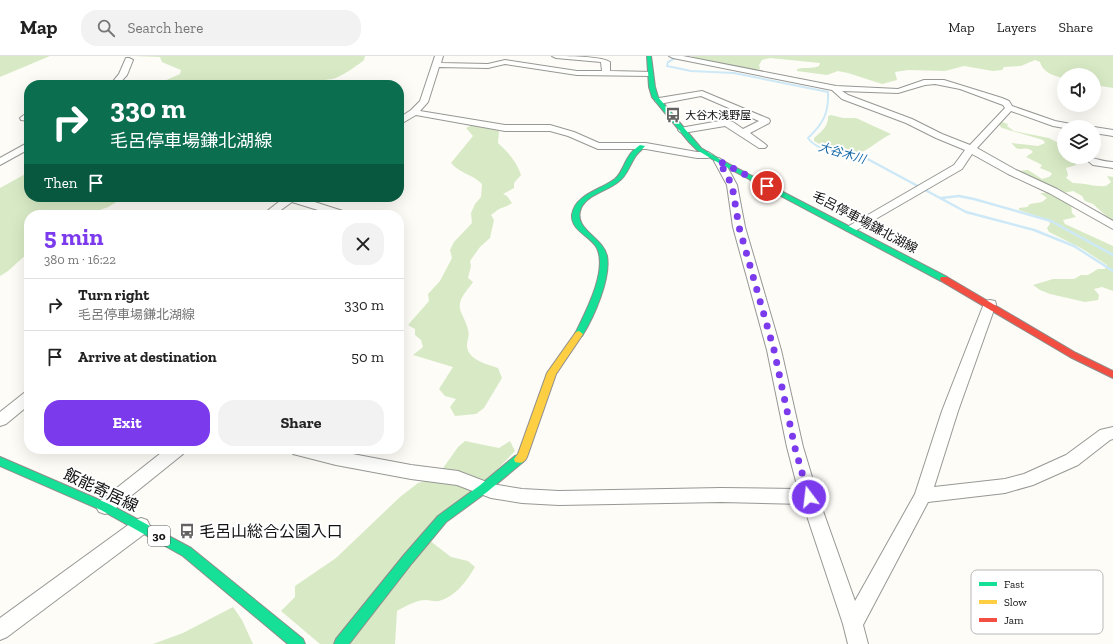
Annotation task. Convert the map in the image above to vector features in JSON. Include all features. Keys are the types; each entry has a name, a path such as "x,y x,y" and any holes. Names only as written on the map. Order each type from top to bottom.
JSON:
{"main road":[{"name":"毛呂停車場鎌北湖線","path":"649,56 651,62 651,89 691,141 714,158 851,229 990,304 1073,355 1113,375"},
{"path":"341,644 408,558 442,519 483,489 522,457 552,373 575,342 587,319 598,289 604,264 601,248 595,240 577,225 576,211 583,201 623,175 630,165 633,156 642,146"},
{"name":"飯能寄居線","path":"0,461 104,507 180,548 204,565 294,643"}],"street":[{"path":"404,119 414,112 424,102 439,56"},
{"path":"556,56 603,60 606,62 606,73"},
{"path":"676,57 836,88 898,91 908,89 920,83 933,81 999,100 1006,103 1009,108 1057,124"},
{"path":"118,80 123,75 129,60"},
{"path":"436,65 488,66 505,62 570,73 650,74"},
{"path":"836,88 837,92 845,97 909,121 938,136 971,149 1012,172 1053,191 1113,226"},
{"path":"659,101 702,93 766,121 743,133"},
{"path":"851,229 958,167 971,149 1009,108"},
{"path":"414,112 505,128 550,128 571,134 598,146 642,146 714,158 732,185 739,227 774,350 795,448 809,497 853,624 858,644"},
{"path":"683,130 725,123 730,124 762,146"},
{"path":"1101,131 1113,133"},
{"path":"0,162 8,159 24,148"},
{"path":"1100,164 1113,165"},
{"path":"273,210 284,202"},
{"path":"306,202 330,210"},
{"path":"853,624 923,495 950,411 990,304"},
{"path":"0,420 24,401"},
{"path":"923,495 1005,486 1027,480 1072,460 1106,434 1113,433"},
{"path":"104,507 171,454"},
{"path":"320,454 404,471 458,478 483,489 522,496 559,498 722,495 809,497"},
{"path":"0,630 141,526"}],"green space":[{"path":"0,56 50,56 0,77"},
{"path":"133,56 365,56 364,60 343,74 332,79 324,80 166,80 180,74 181,70 162,62 160,57"},
{"path":"691,56 1113,56 1113,88 1101,86 1101,68 1057,68 1057,76 1046,71 1041,66 1040,62 1035,60 1021,66 1004,67 1002,70 993,71 964,66 945,71 908,70 895,72 897,80 882,84 838,71 827,75 797,71 797,69 819,66 820,63 770,58 762,60 759,65 760,69 755,70 708,62"},
{"path":"831,115 843,118 856,118 891,134 860,152 839,150 824,146 814,141 814,138 824,128 828,120 828,116"},
{"path":"1002,122 1008,124 1007,126 1014,131 1049,138 1057,142 1057,164 1076,164 1066,168 1068,175 1066,178 1073,183 1106,186 1111,182 1107,176 1113,177 1113,222 1093,204 1085,201 1082,196 1073,191 1064,193 1015,171 1028,170 1042,179 1049,177 1052,174 1040,168 1042,165 1026,157 1033,152 1031,150 1027,148 1016,148 1011,143 1038,146 1045,143 1043,140 1002,128 999,125"},
{"path":"472,125 499,131 498,143 512,158 521,175 514,183 514,188 503,194 507,196 512,203 499,209 491,215 494,220 490,238 480,247 470,261 471,266 468,278 473,282 460,301 460,309 469,332 467,345 470,354 478,361 498,368 502,378 484,408 476,414 455,416 450,407 456,399 445,396 439,389 453,367 413,355 423,347 421,340 415,335 415,329 408,325 429,301 428,294 440,281 452,258 450,250 454,242 472,223 471,213 475,204 481,197 482,184 478,180 459,170 451,163 473,136 466,128"},
{"path":"24,175 24,202 116,202 100,210 24,210 24,257 0,276 0,188"},
{"path":"1040,193 1048,193 1071,204 1072,213 1076,217 1063,220 1065,224 1113,246 1113,291 1102,287 1094,289 1099,295 1098,300 1085,302 1050,294 1033,285 1053,279 1074,279 1081,275 1088,275 1098,269 1105,269 1107,265 1081,248 1049,232 1047,228 1050,224 1049,220 1019,210 1019,208 1042,202 1047,198"},
{"path":"465,441 499,448 510,441 515,451 429,540 451,557 468,561 475,567 464,583 451,596 439,601 419,601 397,611 395,644 320,644 281,611 295,597 295,586 336,558 400,497 418,483 436,478 458,447"},
{"path":"233,607 242,620 253,644 153,644 183,633"}],"waterway":[{"name":"大谷木川","path":"679,56 668,62 667,66 691,71 734,73 828,92 824,118 818,128 808,138 811,142 820,147 846,153"},
{"name":"大谷木川","path":"841,152 862,156 966,212 1034,230 1074,246 1113,271"},
{"path":"941,198 959,196 974,199 1051,221 1113,255"}],"traffic: fast":[{"path":"649,56 652,87 655,97 699,149 719,161 944,279"},
{"path":"579,334 598,290 603,266 603,255 597,243 578,224 576,220 578,207 587,198 617,180 625,171 633,155 642,146"},
{"path":"341,644 408,559 442,519 483,489 519,459"},
{"path":"0,461 105,507 187,552 298,644"}],"traffic: slow":[{"path":"519,459 522,457 552,373 579,334"}],"traffic: jam":[{"path":"944,279 1073,355 1113,375"}],"place":[{"name":"大谷木浅野屋","path":"673,115"},
{"name":"毛呂山総合公園入口","path":"187,531"}],"route":[{"path":"767,186 719,161 732,185 739,227 774,350 795,448 809,497"}]}
